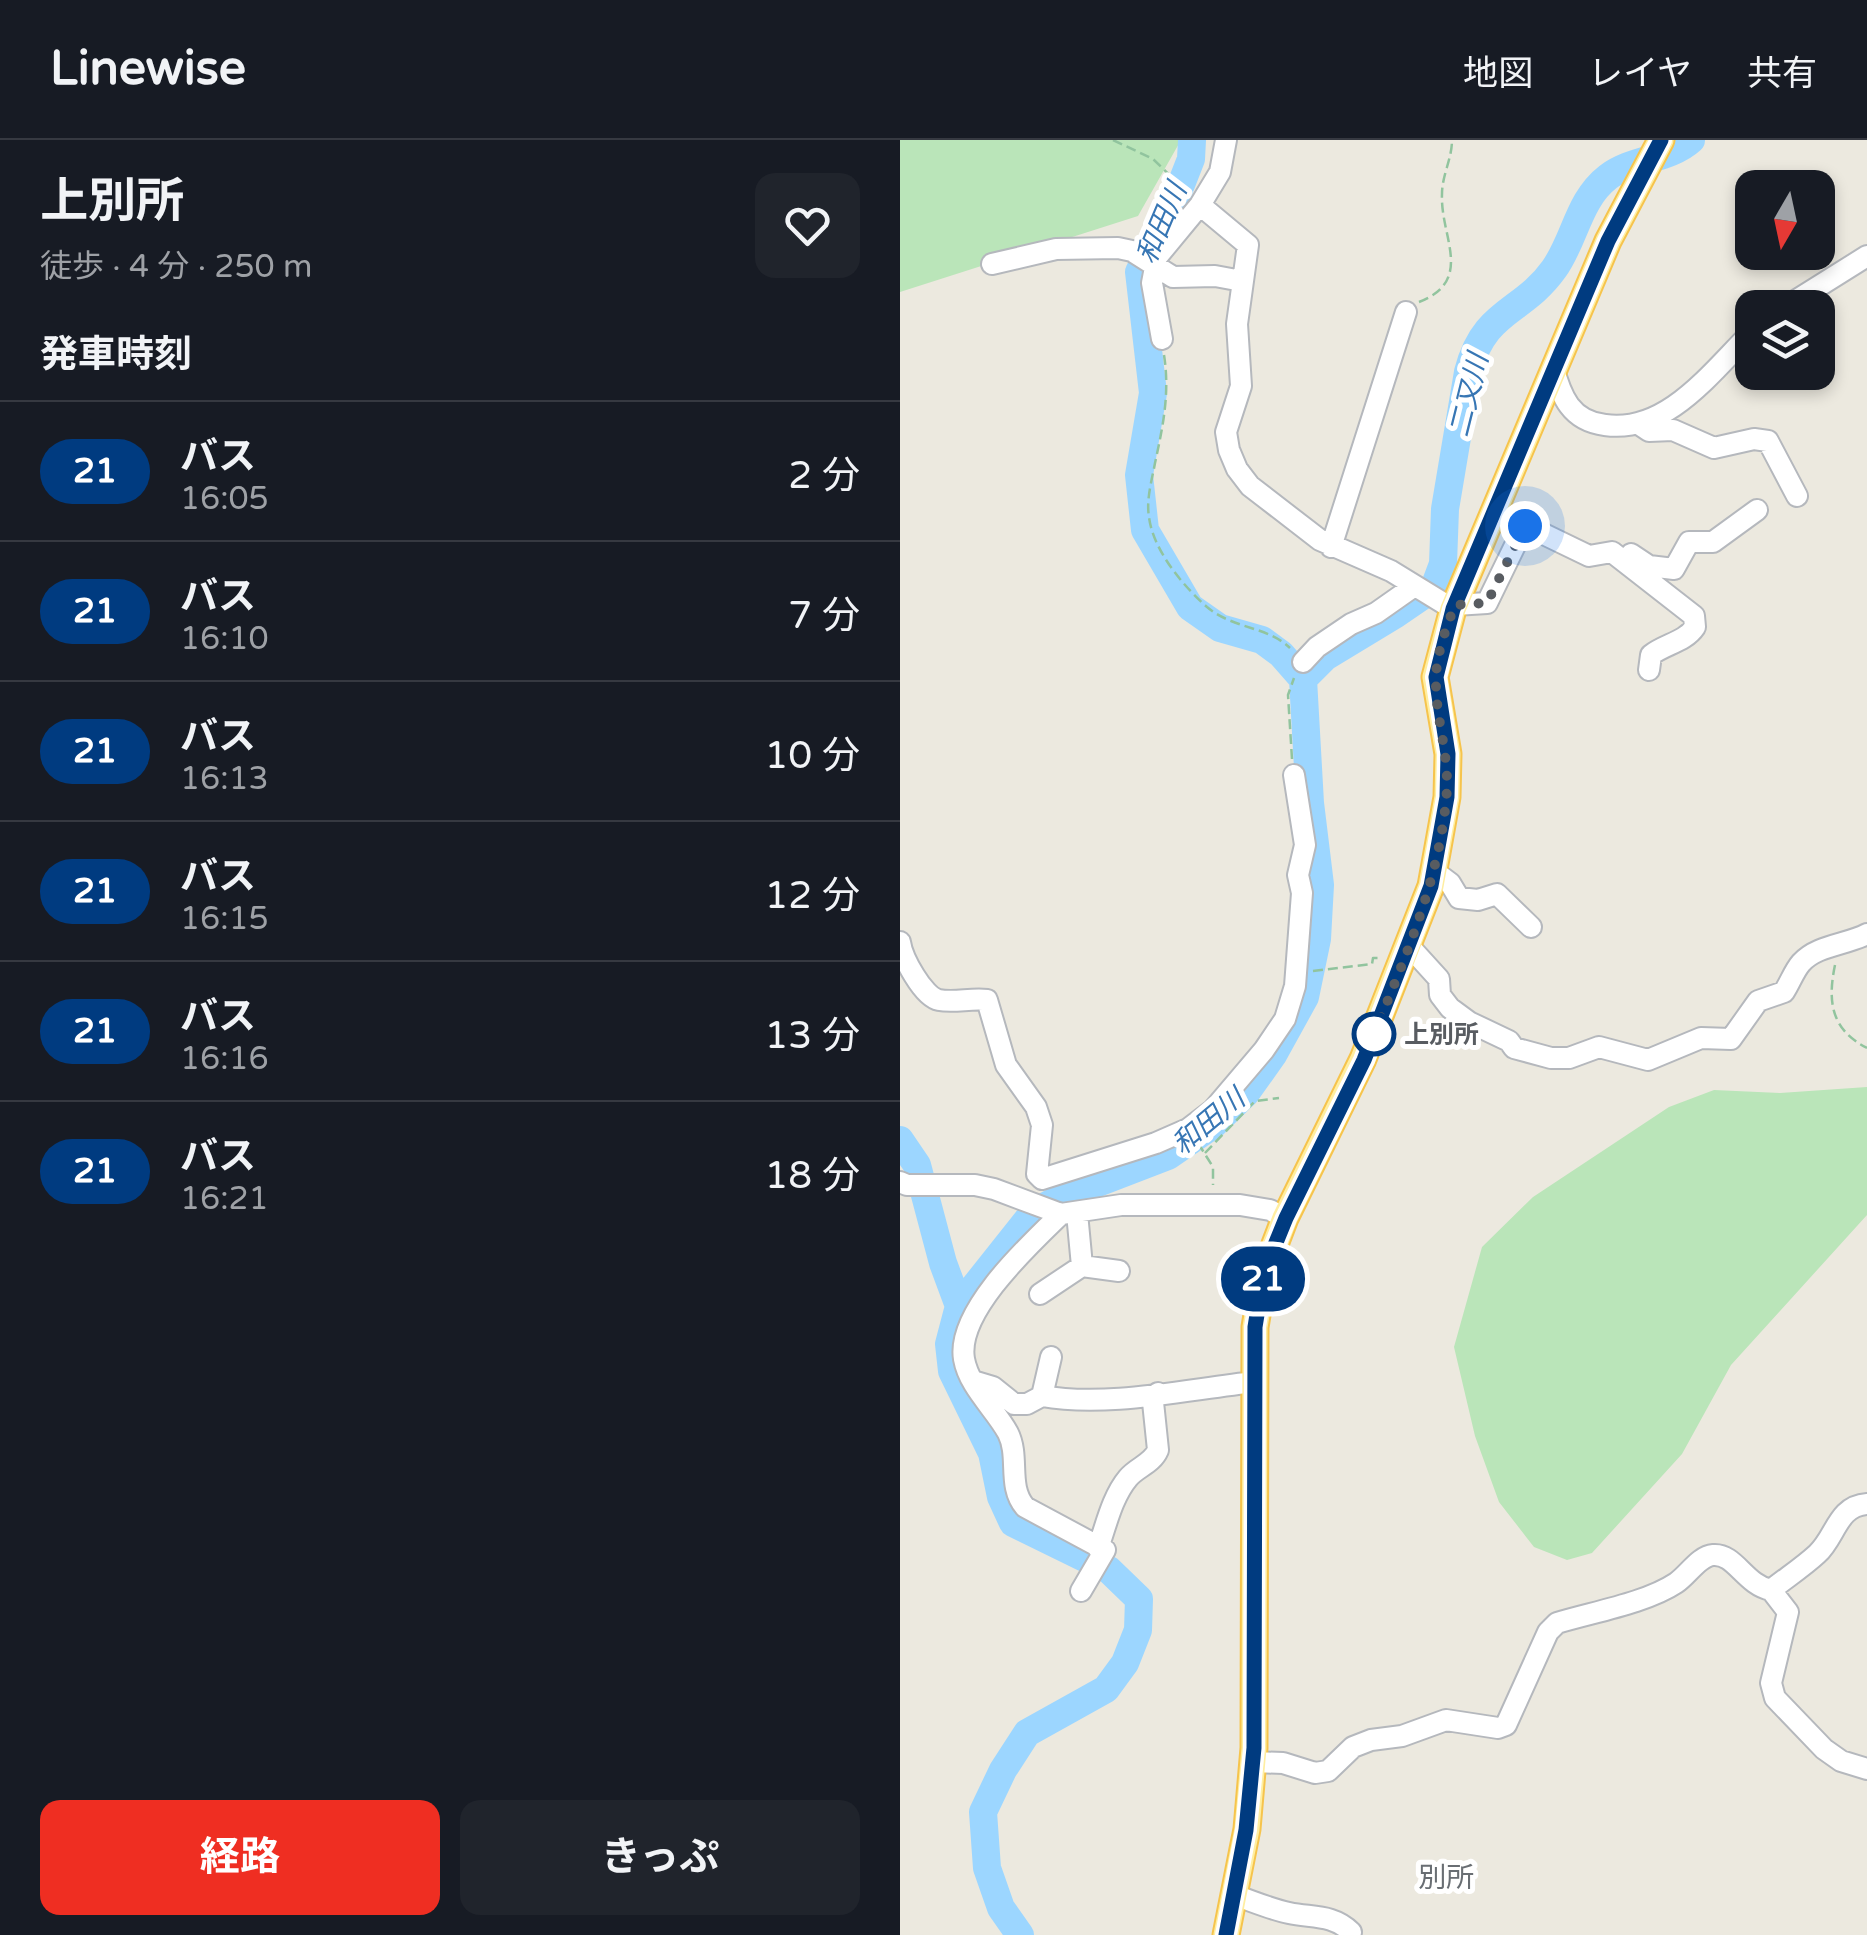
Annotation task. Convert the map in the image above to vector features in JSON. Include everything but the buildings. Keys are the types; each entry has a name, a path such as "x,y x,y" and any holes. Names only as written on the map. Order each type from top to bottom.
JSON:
{"main road":[{"path":"1226,1935 1246,1830 1253,1762 1255,1327 1264,1272 1286,1218 1364,1060 1434,872 1447,797 1448,754 1436,677 1454,607 1608,241 1658,146"}],"street":[{"path":"1162,340 1152,284 1154,266 1220,172 1226,140"},
{"path":"1197,202 1248,245 1236,324 1236,353 1242,377 1226,432 1229,450 1250,486 1332,547 1391,571 1454,607 1487,603 1525,526 1589,556 1626,550 1649,566 1674,569 1689,542 1713,542 1757,510"},
{"path":"992,264 1056,248 1118,248 1132,251 1184,279 1215,276 1242,281"},
{"path":"1813,290 1867,256"},
{"path":"1332,547 1406,312"},
{"path":"1553,366 1570,411 1588,422 1640,425 1677,403 1735,348"},
{"path":"1640,425 1649,431 1673,430 1714,448 1754,439 1768,441 1798,496"},
{"path":"1612,552 1694,616 1696,627 1689,636 1650,655 1648,670"},
{"path":"1303,662 1328,639 1376,613 1414,586"},
{"path":"1019,1196 1042,1179 1188,1129 1213,1110 1264,1050 1284,1019 1295,986 1302,892 1298,874 1305,845 1294,775"},
{"path":"1434,872 1450,883 1459,898 1478,900 1497,894 1531,927"},
{"path":"1407,951 1439,979 1440,995 1450,1008 1509,1041 1514,1048 1551,1058 1569,1058 1599,1047 1648,1060 1701,1038 1731,1039 1758,1001 1784,992 1802,962 1822,948 1867,934"},
{"path":"900,942 904,959 932,997 987,1000 1006,1065 1036,1106 1042,1125 1037,1174 1042,1179"},
{"path":"904,1184 974,1185 1019,1196 1063,1213 1121,1205 1214,1205 1270,1210 1286,1218"},
{"path":"1063,1213 1082,1266"},
{"path":"1063,1213 1014,1259 968,1325 964,1361 1010,1436 1016,1496 1025,1506 1105,1550 1081,1592"},
{"path":"1040,1294 1082,1266 1119,1271"},
{"path":"1042,1396 1051,1357"},
{"path":"973,1381 993,1388 1014,1404 1027,1404 1042,1396 1088,1400 1254,1382"},
{"path":"1098,1548 1128,1477 1155,1458 1158,1450 1153,1402 1158,1392"},
{"path":"1771,1590 1828,1542 1834,1525 1848,1510 1867,1504"},
{"path":"1253,1762 1282,1763 1315,1773 1328,1770 1353,1746 1402,1736 1433,1723 1446,1720 1498,1728 1506,1725 1548,1632 1558,1623 1655,1593 1676,1583 1707,1556 1717,1554 1730,1559 1759,1588 1771,1590 1788,1612 1770,1683 1775,1698 1824,1749 1841,1761 1867,1769"},
{"path":"1234,1895 1288,1913 1321,1916 1341,1923 1350,1932"}],"path":[{"path":"1113,140 1140,151 1168,172 1197,202"},
{"path":"1406,312 1438,295 1448,284 1449,242 1441,198 1452,140"},
{"path":"1162,340 1168,394 1148,506 1153,535 1183,582 1210,610 1227,622 1286,643 1303,662"},
{"path":"1290,684 1287,713 1294,775"},
{"path":"1842,944 1831,988 1837,1026 1867,1048"},
{"path":"1319,972 1372,964 1374,958 1407,951"},
{"path":"1206,1152 1255,1101 1280,1098"},
{"path":"1201,1147 1212,1168 1214,1205"}],"green space":[{"path":"900,140 1181,140 1138,216 900,292"},
{"path":"1867,1087 1867,1215 1731,1365 1682,1454 1592,1553 1567,1560 1534,1547 1499,1502 1475,1436 1454,1347 1482,1247 1533,1197 1669,1107 1714,1090 1780,1093"}],"waterway":[{"name":"和田川","path":"1020,1935 1001,1908 987,1868 983,1812 1027,1733 1106,1689 1125,1663 1138,1630 1139,1599 1109,1570 1013,1523 1001,1497 992,1453 952,1371 949,1344 959,1306 1033,1213 1064,1196 1168,1156 1213,1125 1246,1093 1273,1055 1305,997 1317,939 1320,885 1310,803 1303,679 1262,640 1220,628 1190,607 1145,530 1139,475 1153,393 1139,272 1175,200 1191,159 1192,140"},
{"name":"二又川","path":"1303,679 1325,657 1434,588 1443,564 1445,509 1468,372 1484,336 1554,269 1598,186 1628,166 1672,152 1691,140"},
{"path":"900,1140 917,1165 943,1263 959,1306"}],"bus line":[{"name":"21","path":"1226,1935 1246,1830 1254,1748 1255,1327 1264,1272 1286,1218 1364,1060 1431,886 1447,797 1448,754 1436,677 1453,609 1608,241 1661,140"}],"place":[{"name":"上別所","path":"1374,1034"}],"district":[{"name":"別所","path":"1446,1877"}],"route":[{"path":"1374,1034 1431,886 1440,846 1448,754 1436,677 1441,646 1455,605 1487,603 1525,526"}]}
